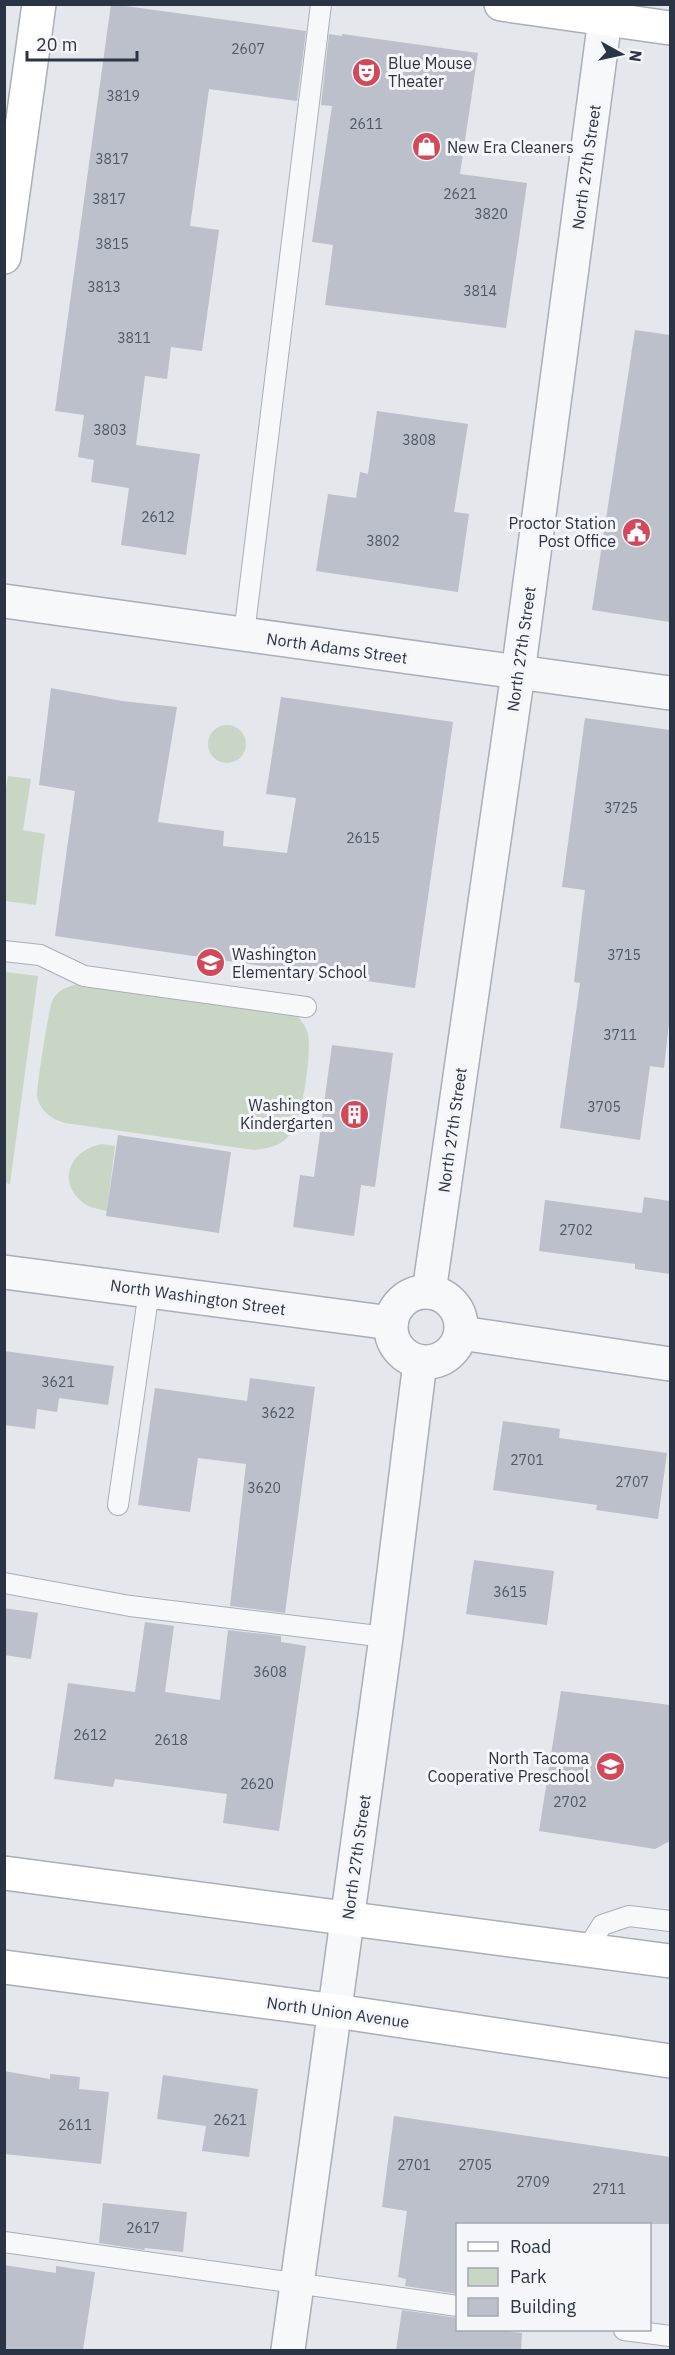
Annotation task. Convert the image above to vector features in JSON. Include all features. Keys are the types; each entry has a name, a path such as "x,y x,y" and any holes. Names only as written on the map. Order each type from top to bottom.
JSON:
{"street":[{"path":"4,257 39,4"},
{"path":"501,4 606,12 670,28"},
{"name":"North 27th Street","path":"429,1292 518,673 606,12"},
{"name":"North Adams Street","path":"4,601 670,693"},
{"name":"North Washington Street","path":"4,1272 391,1323"},
{"path":"429,1292 441,1295 452,1303 459,1314 461,1333 458,1344 446,1357 433,1362 420,1362 400,1352 393,1340 391,1323 395,1310 404,1300 415,1293 429,1292"},
{"path":"461,1333 670,1364"},
{"name":"North 27th Street","path":"288,2350 386,1637 420,1362"},
{"path":"4,1873 670,1961"},
{"name":"North Union Avenue","path":"4,1967 336,2011 670,2061"}],"lane":[{"path":"244,634 321,4"},
{"path":"4,951 40,955 84,976 306,1007"},
{"path":"118,1505 150,1291"},
{"path":"4,1583 130,1606 386,1637"},
{"path":"587,1949 602,1925 629,1916 670,1921"},
{"path":"4,2242 456,2306"},
{"path":"632,2331 670,2336"}],"green space":[{"path":"227,725 241,730 246,744 241,758 227,763 213,758 208,744 213,730"},
{"path":"8,776 31,779 23,830 45,834 36,905 5,901 4,798"},
{"path":"5,972 38,976 10,1184 4,1183"},
{"path":"80,983 295,1014 303,1023 308,1034 309,1056 302,1104 293,1130 288,1137 277,1145 254,1150 65,1123 51,1117 40,1106 37,1095 49,1015 53,999 58,992"},
{"path":"102,1144 115,1146 107,1211 85,1204 76,1196 69,1177 74,1160 81,1153"}],"building":[{"path":"111,4 306,31 297,101 209,89 190,226 219,230 202,351 171,347 167,379 145,376 136,445 200,454 186,555 121,545 129,488 91,482 94,460 78,457 84,415 55,411"},
{"path":"329,34 478,53 460,174 527,183 506,328 325,305 333,245 312,242 332,106 321,105"},
{"name":"Proctor Station Post Office","path":"635,330 670,335 670,622 592,610"},
{"path":"377,411 468,424 454,512 469,514 458,592 316,571 328,494 356,498 360,472 368,474"},
{"path":"51,688 122,701 177,707 158,822 224,831 223,846 287,853 296,798 266,794 281,697 453,722 415,988 55,936 75,791 39,785"},
{"path":"585,718 670,730 670,1014 664,1068 650,1066 640,1140 560,1128 580,983 574,982 585,890 562,887"},
{"name":"Washington Kindergarten","path":"332,1045 393,1053 375,1187 361,1185 354,1236 293,1227 300,1175 314,1177"},
{"path":"118,1135 231,1152 219,1233 106,1216"},
{"path":"644,1197 670,1201 670,1274 635,1269 635,1264 539,1251 545,1200 642,1213"},
{"path":"4,1351 114,1366 108,1405 59,1398 57,1412 37,1409 35,1429 4,1425"},
{"path":"250,1378 315,1387 285,1613 230,1606 246,1464 198,1458 190,1512 138,1505 155,1388 247,1401"},
{"path":"503,1421 560,1429 559,1438 667,1453 658,1519 596,1510 597,1505 493,1490"},
{"path":"474,1560 554,1571 547,1625 466,1614"},
{"path":"4,1608 38,1613 31,1659 4,1655"},
{"path":"145,1622 174,1626 165,1692 220,1700 228,1630 281,1636 281,1642 306,1646 279,1831 223,1823 227,1794 115,1779 113,1787 54,1779 68,1683 135,1692"},
{"path":"561,1691 670,1705 670,1841 655,1849 539,1831"},
{"path":"4,2071 50,2079 50,2074 80,2077 79,2089 109,2092 101,2164 4,2154"},
{"path":"163,2075 258,2089 249,2157 202,2151 206,2126 157,2119"},
{"path":"394,2116 670,2157 670,2224 456,2223 456,2294 405,2286 406,2279 398,2277 407,2211 382,2207"},
{"path":"103,2203 187,2212 183,2252 145,2248 144,2250 99,2243"},
{"path":"4,2265 56,2273 56,2266 95,2272 83,2350 4,2350"},
{"path":"402,2310 456,2318 456,2331 522,2333 521,2350 396,2350"}],"place":[{"name":"Blue Mouse Theater","path":"367,72"},
{"name":"New Era Cleaners","path":"426,147"},
{"name":"Proctor Station Post Office","path":"637,532"},
{"name":"Washington Elementary School","path":"211,963"},
{"name":"Washington Kindergarten","path":"354,1114"},
{"name":"North Tacoma Cooperative Preschool","path":"610,1767"}]}
